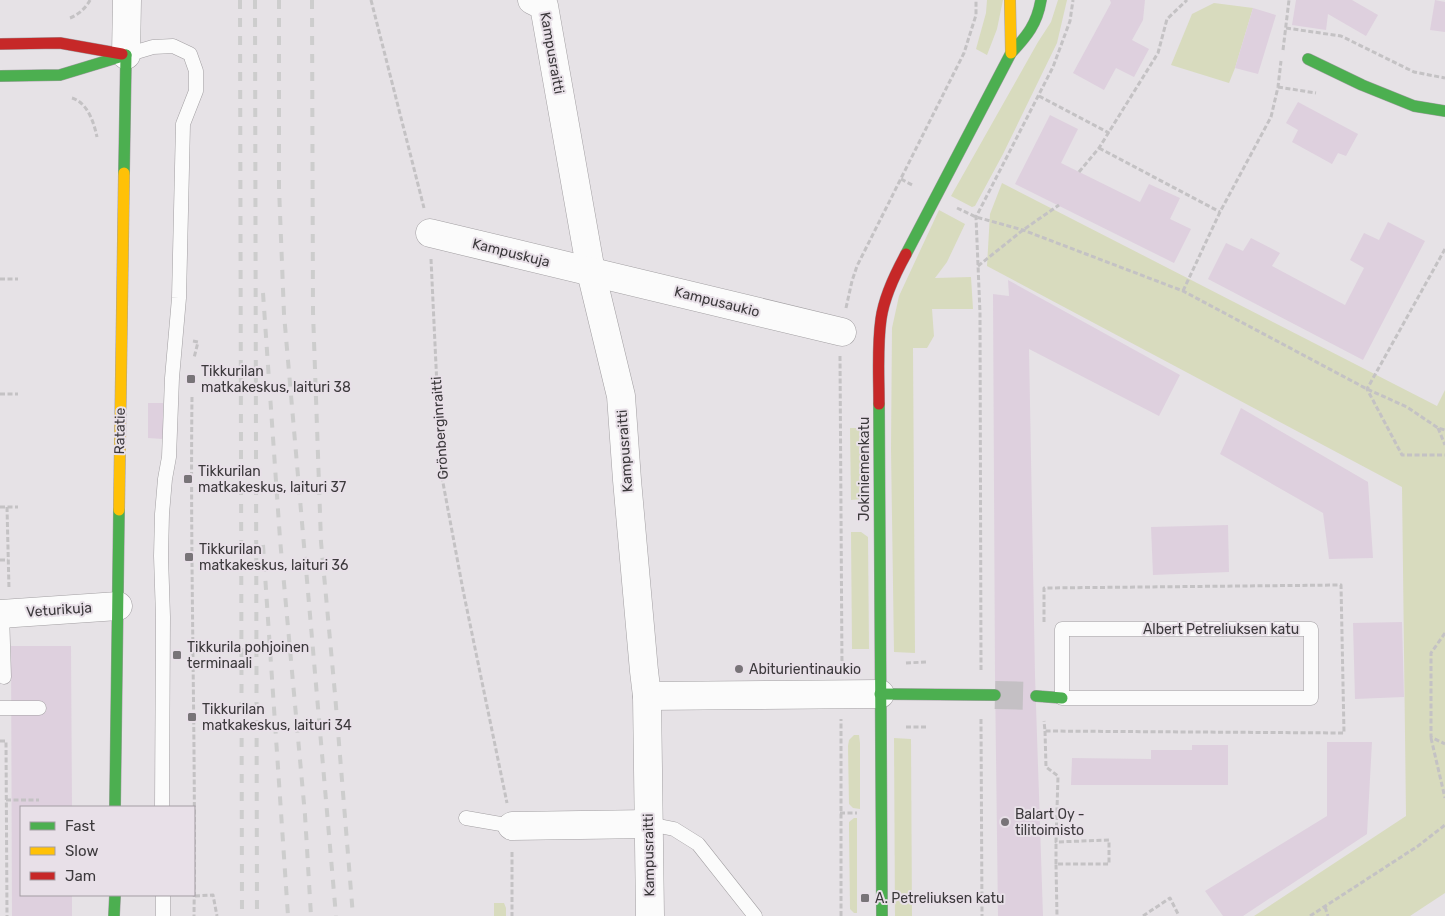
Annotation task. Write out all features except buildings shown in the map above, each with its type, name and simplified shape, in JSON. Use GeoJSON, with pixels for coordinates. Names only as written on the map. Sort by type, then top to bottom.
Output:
{"type":"FeatureCollection","features":[{"type":"Feature","properties":{"kind":"street","name":"Ratatie"},"geometry":{"type":"LineString","coordinates":[[116,806],[127,0]]}},
{"type":"Feature","properties":{"kind":"street","name":"Kampusraitti"},"geometry":{"type":"LineString","coordinates":[[532,0],[544,6],[591,272],[621,396],[628,499],[648,696],[650,916]]}},
{"type":"Feature","properties":{"kind":"street","name":"Jokiniemenkatu"},"geometry":{"type":"LineString","coordinates":[[1010,0],[1011,53]]}},
{"type":"Feature","properties":{"kind":"street","name":"Jokiniemenkatu"},"geometry":{"type":"LineString","coordinates":[[882,916],[879,343],[882,318],[888,294],[899,267],[1011,53],[1034,26],[1041,0]]}},
{"type":"Feature","properties":{"kind":"street"},"geometry":{"type":"LineString","coordinates":[[0,44],[60,43],[126,55]]}},
{"type":"Feature","properties":{"kind":"street"},"geometry":{"type":"LineString","coordinates":[[0,76],[60,75],[126,55]]}},
{"type":"Feature","properties":{"kind":"street"},"geometry":{"type":"LineString","coordinates":[[1308,58],[1362,85],[1414,106],[1445,111]]}},
{"type":"Feature","properties":{"kind":"street","name":"Kampuskuja"},"geometry":{"type":"LineString","coordinates":[[430,233],[591,272]]}},
{"type":"Feature","properties":{"kind":"street","name":"Kampusaukio"},"geometry":{"type":"LineString","coordinates":[[591,272],[842,332]]}},
{"type":"Feature","properties":{"kind":"street","name":"Veturikuja"},"geometry":{"type":"LineString","coordinates":[[4,608],[118,606]]}},
{"type":"Feature","properties":{"kind":"street"},"geometry":{"type":"LineString","coordinates":[[648,696],[995,695]]}},
{"type":"Feature","properties":{"kind":"street","name":"Albert Petreliuksen katu"},"geometry":{"type":"LineString","coordinates":[[1036,696],[1062,698]]}},
{"type":"Feature","properties":{"kind":"street"},"geometry":{"type":"LineString","coordinates":[[512,826],[649,824]]}},
{"type":"Feature","properties":{"kind":"street"},"geometry":{"type":"LineString","coordinates":[[114,896],[114,916]]}},
{"type":"Feature","properties":{"kind":"lane"},"geometry":{"type":"LineString","coordinates":[[126,55],[153,47],[173,46],[190,54],[196,70],[196,91],[183,124],[179,298],[172,378],[170,457],[165,479],[160,556],[163,617],[162,806]]}},
{"type":"Feature","properties":{"kind":"lane"},"geometry":{"type":"LineString","coordinates":[[4,608],[4,677]]}},
{"type":"Feature","properties":{"kind":"lane","name":"Albert Petreliuksen katu"},"geometry":{"type":"LineString","coordinates":[[1062,629],[1311,629],[1311,698],[1062,698],[1062,629]]}},
{"type":"Feature","properties":{"kind":"lane"},"geometry":{"type":"LineString","coordinates":[[0,708],[39,708]]}},
{"type":"Feature","properties":{"kind":"lane"},"geometry":{"type":"LineString","coordinates":[[466,818],[512,826]]}},
{"type":"Feature","properties":{"kind":"lane"},"geometry":{"type":"LineString","coordinates":[[649,824],[674,829],[698,844],[755,916]]}},
{"type":"Feature","properties":{"kind":"lane"},"geometry":{"type":"LineString","coordinates":[[163,896],[163,916]]}},
{"type":"Feature","properties":{"kind":"path"},"geometry":{"type":"LineString","coordinates":[[68,19],[75,16],[88,5],[90,0]]}},
{"type":"Feature","properties":{"kind":"path","name":"Grönberginraitti"},"geometry":{"type":"LineString","coordinates":[[371,0],[430,233],[441,472],[463,590],[512,826],[512,916]]}},
{"type":"Feature","properties":{"kind":"path"},"geometry":{"type":"LineString","coordinates":[[982,916],[980,313],[976,217],[1039,96],[1062,45],[1070,21],[1073,0]]}},
{"type":"Feature","properties":{"kind":"path"},"geometry":{"type":"LineString","coordinates":[[1079,172],[1109,133],[1158,53],[1167,19],[1187,0]]}},
{"type":"Feature","properties":{"kind":"path"},"geometry":{"type":"LineString","coordinates":[[1289,0],[1286,28],[1341,36],[1414,72],[1445,78]]}},
{"type":"Feature","properties":{"kind":"path"},"geometry":{"type":"LineString","coordinates":[[1183,291],[1220,212],[1270,117],[1278,87]]}},
{"type":"Feature","properties":{"kind":"path"},"geometry":{"type":"LineString","coordinates":[[1039,96],[1109,133]]}},
{"type":"Feature","properties":{"kind":"path"},"geometry":{"type":"LineString","coordinates":[[69,98],[78,100],[90,114],[97,136],[97,146]]}},
{"type":"Feature","properties":{"kind":"path"},"geometry":{"type":"LineString","coordinates":[[1099,148],[1220,212]]}},
{"type":"Feature","properties":{"kind":"path"},"geometry":{"type":"LineString","coordinates":[[978,267],[1023,230],[1058,205]]}},
{"type":"Feature","properties":{"kind":"path"},"geometry":{"type":"LineString","coordinates":[[976,217],[1023,230],[1183,291],[1367,389],[1408,407],[1438,428],[1445,430]]}},
{"type":"Feature","properties":{"kind":"path"},"geometry":{"type":"LineString","coordinates":[[1367,389],[1445,249]]}},
{"type":"Feature","properties":{"kind":"path"},"geometry":{"type":"LineString","coordinates":[[0,278],[18,279]]}},
{"type":"Feature","properties":{"kind":"path"},"geometry":{"type":"LineString","coordinates":[[193,340],[198,342],[193,366]]}},
{"type":"Feature","properties":{"kind":"path"},"geometry":{"type":"LineString","coordinates":[[1367,389],[1402,455],[1445,455]]}},
{"type":"Feature","properties":{"kind":"path"},"geometry":{"type":"LineString","coordinates":[[192,392],[194,806]]}},
{"type":"Feature","properties":{"kind":"path"},"geometry":{"type":"LineString","coordinates":[[0,394],[18,394]]}},
{"type":"Feature","properties":{"kind":"path"},"geometry":{"type":"LineString","coordinates":[[1438,428],[1445,446]]}},
{"type":"Feature","properties":{"kind":"path"},"geometry":{"type":"LineString","coordinates":[[0,507],[18,507]]}},
{"type":"Feature","properties":{"kind":"path"},"geometry":{"type":"LineString","coordinates":[[4,608],[8,560],[7,507]]}},
{"type":"Feature","properties":{"kind":"path"},"geometry":{"type":"LineString","coordinates":[[0,560],[8,560]]}},
{"type":"Feature","properties":{"kind":"path"},"geometry":{"type":"LineString","coordinates":[[1044,626],[1044,588],[1341,585],[1344,733],[1045,731]]}},
{"type":"Feature","properties":{"kind":"path"},"geometry":{"type":"LineString","coordinates":[[1445,634],[1431,653],[1431,737],[1445,798]]}},
{"type":"Feature","properties":{"kind":"path"},"geometry":{"type":"LineString","coordinates":[[898,663],[926,662]]}},
{"type":"Feature","properties":{"kind":"path"},"geometry":{"type":"LineString","coordinates":[[840,916],[842,694]]}},
{"type":"Feature","properties":{"kind":"path"},"geometry":{"type":"LineString","coordinates":[[1043,716],[1046,767],[1058,776],[1056,842],[1057,916]]}},
{"type":"Feature","properties":{"kind":"path"},"geometry":{"type":"LineString","coordinates":[[900,727],[926,727]]}},
{"type":"Feature","properties":{"kind":"path"},"geometry":{"type":"LineString","coordinates":[[1431,737],[1445,744]]}},
{"type":"Feature","properties":{"kind":"path"},"geometry":{"type":"LineString","coordinates":[[0,741],[6,741],[7,916]]}},
{"type":"Feature","properties":{"kind":"path"},"geometry":{"type":"LineString","coordinates":[[6,800],[39,800]]}},
{"type":"Feature","properties":{"kind":"path"},"geometry":{"type":"LineString","coordinates":[[840,813],[865,813]]}},
{"type":"Feature","properties":{"kind":"path"},"geometry":{"type":"LineString","coordinates":[[1310,916],[1418,846],[1445,825]]}},
{"type":"Feature","properties":{"kind":"path"},"geometry":{"type":"LineString","coordinates":[[1056,842],[1109,840],[1109,864],[1056,864]]}},
{"type":"Feature","properties":{"kind":"path"},"geometry":{"type":"LineString","coordinates":[[194,916],[195,896],[213,895],[216,916]]}},
{"type":"Feature","properties":{"kind":"path"},"geometry":{"type":"LineString","coordinates":[[1143,916],[1170,898],[1179,916]]}},
{"type":"Feature","properties":{"kind":"path"},"geometry":{"type":"LineString","coordinates":[[1325,907],[1328,916]]}},
{"type":"Feature","properties":{"kind":"green space"},"geometry":{"type":"Polygon","coordinates":[[[987,0],[1003,0],[997,29],[987,55],[976,49],[986,13],[987,0]]]}},
{"type":"Feature","properties":{"kind":"green space"},"geometry":{"type":"Polygon","coordinates":[[[1058,0],[1067,0],[1057,43],[1003,154],[975,206],[972,207],[951,196],[1051,22],[1058,0]]]}},
{"type":"Feature","properties":{"kind":"green space"},"geometry":{"type":"Polygon","coordinates":[[[1214,3],[1253,8],[1229,83],[1171,65],[1192,14],[1214,3]]]}},
{"type":"Feature","properties":{"kind":"green space"},"geometry":{"type":"Polygon","coordinates":[[[1002,183],[1437,406],[1445,390],[1445,893],[1410,916],[1254,916],[1406,816],[1402,487],[987,266],[990,214],[1002,183]]]}},
{"type":"Feature","properties":{"kind":"green space"},"geometry":{"type":"Polygon","coordinates":[[[939,210],[965,224],[947,262],[935,278],[971,277],[973,309],[932,309],[934,336],[927,348],[913,348],[915,653],[894,652],[891,449],[892,328],[899,296],[939,210]]]}},
{"type":"Feature","properties":{"kind":"green space"},"geometry":{"type":"Polygon","coordinates":[[[850,428],[861,428],[868,435],[868,497],[851,500],[850,428]]]}},
{"type":"Feature","properties":{"kind":"green space"},"geometry":{"type":"Polygon","coordinates":[[[851,532],[861,532],[868,537],[869,649],[852,649],[851,532]]]}},
{"type":"Feature","properties":{"kind":"green space"},"geometry":{"type":"Polygon","coordinates":[[[854,735],[859,735],[860,743],[860,809],[853,808],[849,804],[848,746],[849,740],[854,735]]]}},
{"type":"Feature","properties":{"kind":"green space"},"geometry":{"type":"Polygon","coordinates":[[[894,738],[911,739],[912,916],[895,916],[894,738]]]}},
{"type":"Feature","properties":{"kind":"green space"},"geometry":{"type":"Polygon","coordinates":[[[857,818],[857,913],[850,909],[849,822],[857,818]]]}},
{"type":"Feature","properties":{"kind":"green space"},"geometry":{"type":"Polygon","coordinates":[[[494,903],[504,903],[506,916],[494,916],[494,903]]]}},
{"type":"Feature","properties":{"kind":"tunnel"},"geometry":{"type":"LineString","coordinates":[[995,695],[1036,696]]}},
{"type":"Feature","properties":{"kind":"railway"},"geometry":{"type":"LineString","coordinates":[[240,0],[242,916]]}},
{"type":"Feature","properties":{"kind":"railway"},"geometry":{"type":"LineString","coordinates":[[255,0],[257,916]]}},
{"type":"Feature","properties":{"kind":"railway"},"geometry":{"type":"LineString","coordinates":[[279,0],[279,188],[284,314],[336,916]]}},
{"type":"Feature","properties":{"kind":"railway"},"geometry":{"type":"LineString","coordinates":[[312,0],[313,312],[321,542],[353,916]]}},
{"type":"Feature","properties":{"kind":"railway"},"geometry":{"type":"LineString","coordinates":[[263,293],[280,539],[305,815],[311,916]]}},
{"type":"Feature","properties":{"kind":"railway"},"geometry":{"type":"LineString","coordinates":[[263,545],[288,916]]}},
{"type":"Feature","properties":{"kind":"traffic: fast"},"geometry":{"type":"LineString","coordinates":[[906,254],[1011,53],[1034,23],[1041,0]]}},
{"type":"Feature","properties":{"kind":"traffic: fast"},"geometry":{"type":"LineString","coordinates":[[0,76],[60,75],[126,55]]}},
{"type":"Feature","properties":{"kind":"traffic: fast"},"geometry":{"type":"LineString","coordinates":[[124,173],[126,55]]}},
{"type":"Feature","properties":{"kind":"traffic: fast"},"geometry":{"type":"LineString","coordinates":[[1308,59],[1362,85],[1414,106],[1445,111]]}},
{"type":"Feature","properties":{"kind":"traffic: fast"},"geometry":{"type":"LineString","coordinates":[[879,404],[882,916]]}},
{"type":"Feature","properties":{"kind":"traffic: fast"},"geometry":{"type":"LineString","coordinates":[[115,806],[119,510]]}},
{"type":"Feature","properties":{"kind":"traffic: fast"},"geometry":{"type":"LineString","coordinates":[[880,694],[995,695]]}},
{"type":"Feature","properties":{"kind":"traffic: fast"},"geometry":{"type":"LineString","coordinates":[[1036,696],[1062,698]]}},
{"type":"Feature","properties":{"kind":"traffic: fast"},"geometry":{"type":"LineString","coordinates":[[114,916],[115,896]]}},
{"type":"Feature","properties":{"kind":"traffic: slow"},"geometry":{"type":"LineString","coordinates":[[1010,0],[1011,53]]}},
{"type":"Feature","properties":{"kind":"traffic: slow"},"geometry":{"type":"LineString","coordinates":[[119,510],[124,173]]}},
{"type":"Feature","properties":{"kind":"traffic: jam"},"geometry":{"type":"LineString","coordinates":[[0,44],[60,43],[122,54]]}},
{"type":"Feature","properties":{"kind":"traffic: jam"},"geometry":{"type":"LineString","coordinates":[[879,404],[879,340],[882,311],[906,254]]}},
{"type":"Feature","properties":{"kind":"place","name":"Tikkurilan matkakeskus, laituri 38"},"geometry":{"type":"Point","coordinates":[191,379]}},
{"type":"Feature","properties":{"kind":"place","name":"Tikkurilan matkakeskus, laituri 37"},"geometry":{"type":"Point","coordinates":[188,479]}},
{"type":"Feature","properties":{"kind":"place","name":"Tikkurilan matkakeskus, laituri 36"},"geometry":{"type":"Point","coordinates":[189,557]}},
{"type":"Feature","properties":{"kind":"place","name":"Tikkurila pohjoinen terminaali"},"geometry":{"type":"Point","coordinates":[177,655]}},
{"type":"Feature","properties":{"kind":"place","name":"Abiturientinaukio"},"geometry":{"type":"Point","coordinates":[739,669]}},
{"type":"Feature","properties":{"kind":"place","name":"Tikkurilan matkakeskus, laituri 34"},"geometry":{"type":"Point","coordinates":[192,717]}},
{"type":"Feature","properties":{"kind":"place","name":"Balart Oy - tilitoimisto"},"geometry":{"type":"Point","coordinates":[1005,822]}},
{"type":"Feature","properties":{"kind":"place","name":"A. Petreliuksen katu"},"geometry":{"type":"Point","coordinates":[865,898]}}]}
